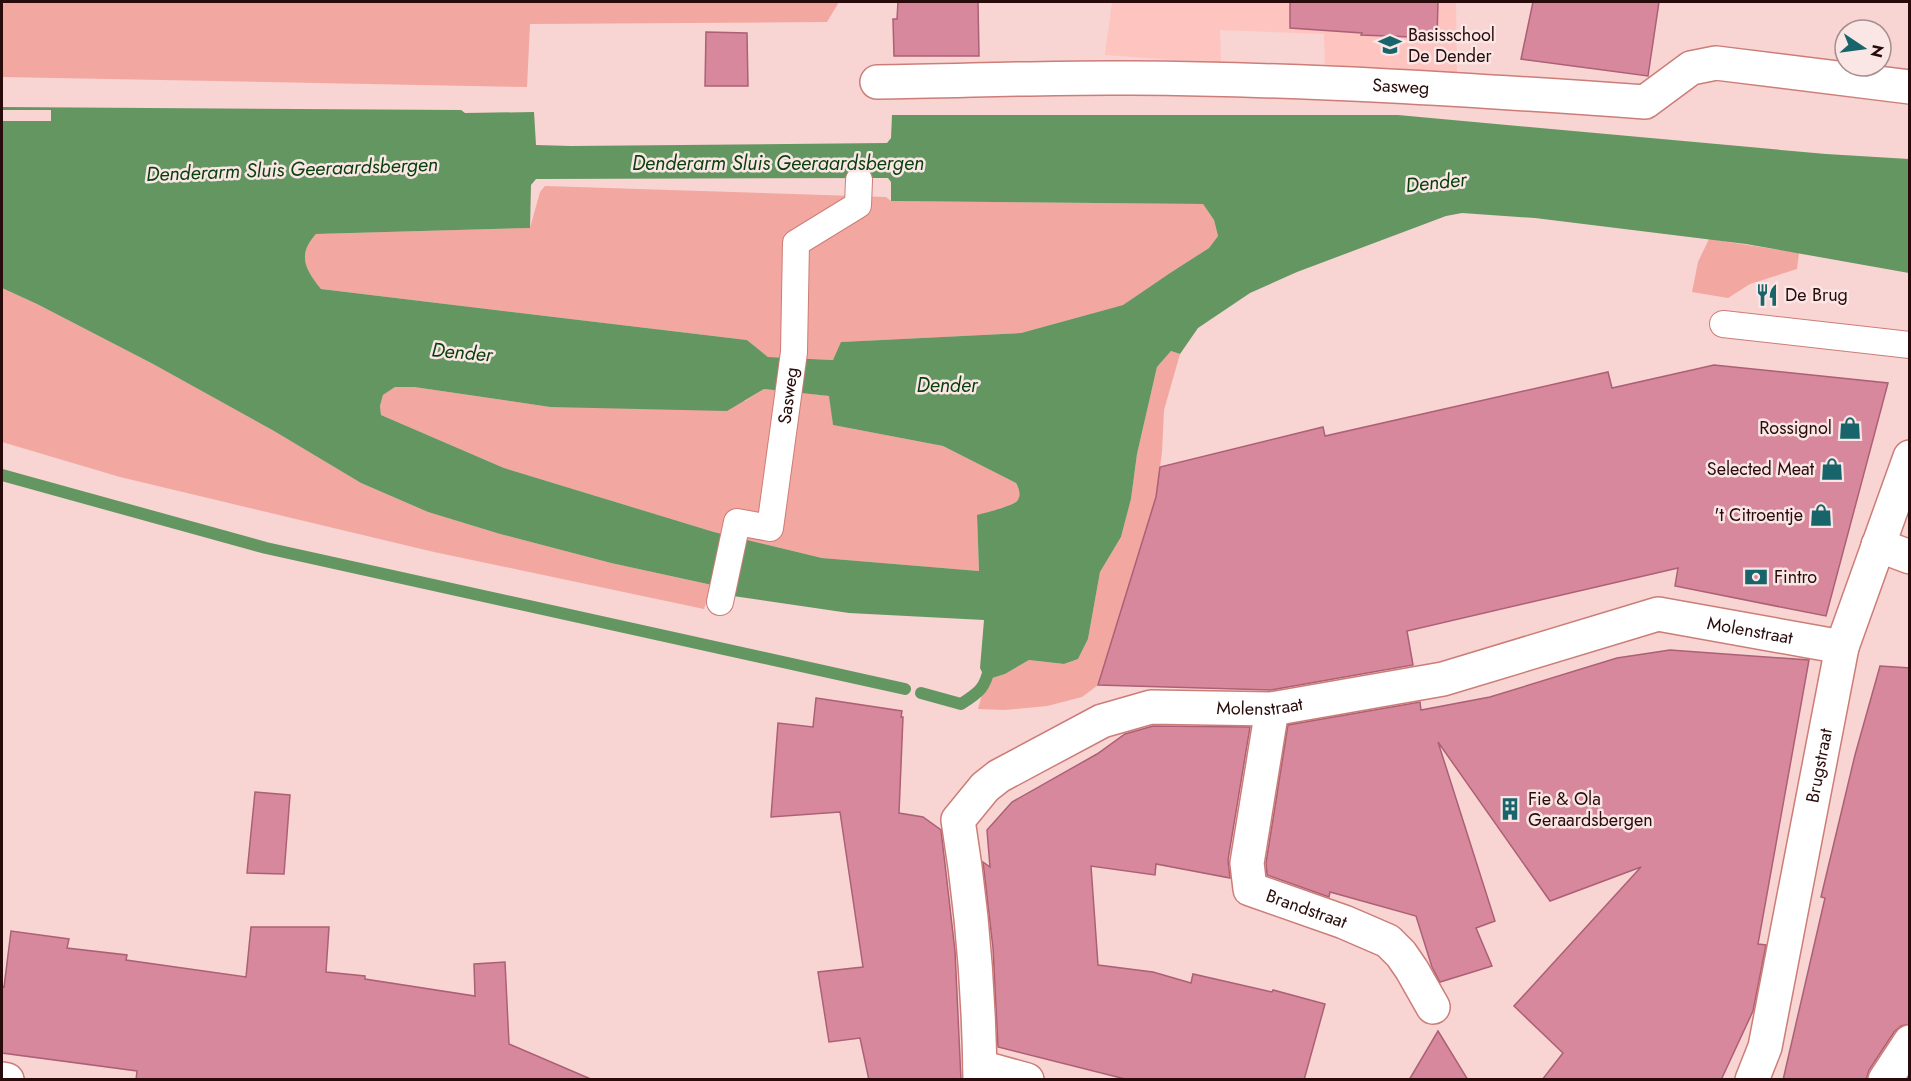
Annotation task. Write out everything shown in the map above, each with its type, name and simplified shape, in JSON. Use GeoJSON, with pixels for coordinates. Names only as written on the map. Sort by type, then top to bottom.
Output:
{"type":"FeatureCollection","features":[{"type":"Feature","properties":{"kind":"street","name":"Sasweg"},"geometry":{"type":"LineString","coordinates":[[877,82],[1130,78],[1253,81],[1461,89],[1645,102],[1691,68],[1716,63],[1910,87]]}},
{"type":"Feature","properties":{"kind":"street","name":"Brugstraat"},"geometry":{"type":"LineString","coordinates":[[1752,1080],[1764,1047],[1842,647],[1910,457]]}},
{"type":"Feature","properties":{"kind":"street"},"geometry":{"type":"LineString","coordinates":[[1878,545],[1910,557]]}},
{"type":"Feature","properties":{"kind":"street","name":"Molenstraat"},"geometry":{"type":"LineString","coordinates":[[980,1073],[970,918],[958,820],[985,788],[999,776],[1102,721],[1151,707],[1272,709],[1443,679],[1658,614],[1842,647]]}},
{"type":"Feature","properties":{"kind":"street","name":"Brandstraat"},"geometry":{"type":"LineString","coordinates":[[1272,709],[1247,863],[1250,889],[1344,922],[1388,941],[1412,970],[1433,1007]]}},
{"type":"Feature","properties":{"kind":"street"},"geometry":{"type":"LineString","coordinates":[[1885,1080],[1910,1042]]}},
{"type":"Feature","properties":{"kind":"street"},"geometry":{"type":"LineString","coordinates":[[980,1073],[1027,1080]]}},
{"type":"Feature","properties":{"kind":"street"},"geometry":{"type":"LineString","coordinates":[[2,1079],[7,1080]]}},
{"type":"Feature","properties":{"kind":"lane","name":"Sasweg"},"geometry":{"type":"LineString","coordinates":[[720,602],[737,522],[770,528],[794,352],[796,243],[858,205],[859,180]]}},
{"type":"Feature","properties":{"kind":"lane"},"geometry":{"type":"LineString","coordinates":[[1723,324],[1910,345]]}},
{"type":"Feature","properties":{"kind":"shaded area"},"geometry":{"type":"Polygon","coordinates":[[[2,2],[839,2],[827,22],[530,24],[527,87],[2,77],[2,2]]]}},
{"type":"Feature","properties":{"kind":"shaded area","name":"Basisschool De Dender"},"geometry":{"type":"Polygon","coordinates":[[[1112,2],[1456,2],[1457,75],[1325,67],[1324,34],[1220,30],[1221,63],[1105,55],[1112,2]]]}},
{"type":"Feature","properties":{"kind":"shaded area"},"geometry":{"type":"Polygon","coordinates":[[[545,186],[886,197],[891,201],[1203,204],[1214,220],[1218,236],[1209,248],[1123,305],[1021,333],[842,342],[834,360],[768,357],[747,340],[321,289],[305,262],[307,249],[316,234],[530,228],[540,192],[545,186]]]}},
{"type":"Feature","properties":{"kind":"shaded area"},"geometry":{"type":"Polygon","coordinates":[[[1709,239],[1799,253],[1797,269],[1750,284],[1728,298],[1692,292],[1698,262],[1709,239]]]}},
{"type":"Feature","properties":{"kind":"shaded area"},"geometry":{"type":"Polygon","coordinates":[[[2,288],[153,364],[274,431],[361,483],[428,512],[500,534],[611,563],[712,585],[704,609],[434,552],[120,477],[2,442],[2,288]]]}},
{"type":"Feature","properties":{"kind":"shaded area"},"geometry":{"type":"Polygon","coordinates":[[[1171,351],[1180,354],[1164,410],[1162,452],[1156,497],[1098,685],[1082,697],[1047,706],[1004,710],[978,709],[986,680],[1005,674],[1029,660],[1064,664],[1078,659],[1088,639],[1100,572],[1121,537],[1131,499],[1137,454],[1157,367],[1171,351]]]}},
{"type":"Feature","properties":{"kind":"shaded area"},"geometry":{"type":"Polygon","coordinates":[[[395,387],[414,387],[550,407],[745,401],[764,389],[830,396],[833,425],[943,446],[1016,483],[1019,495],[1018,500],[1013,504],[977,516],[979,571],[822,558],[714,532],[504,468],[381,415],[380,406],[383,395],[395,387]]]}},
{"type":"Feature","properties":{"kind":"water"},"geometry":{"type":"Polygon","coordinates":[[[2,107],[534,112],[536,145],[571,146],[887,143],[891,138],[892,115],[1398,115],[1826,154],[1909,159],[1909,273],[1746,244],[1535,218],[1462,213],[1446,216],[1297,272],[1250,293],[1198,328],[1180,354],[1171,351],[1157,367],[1137,454],[1131,499],[1121,537],[1100,572],[1088,639],[1078,659],[1064,664],[1029,660],[1005,674],[986,680],[980,668],[984,620],[849,613],[733,596],[712,585],[611,563],[500,534],[428,512],[361,483],[274,431],[153,364],[2,288],[2,107]],[[888,178],[536,179],[531,185],[530,228],[316,234],[307,249],[305,262],[321,289],[747,340],[768,357],[833,360],[841,342],[1021,333],[1123,305],[1209,248],[1218,236],[1214,220],[1203,204],[891,201],[891,182],[888,178]],[[395,387],[383,395],[380,406],[381,415],[504,468],[714,532],[822,558],[979,571],[977,515],[1013,504],[1018,500],[1019,495],[1016,483],[943,446],[833,425],[829,396],[764,389],[727,411],[550,407],[414,387],[395,387]]]}},
{"type":"Feature","properties":{"kind":"pier"},"geometry":{"type":"Polygon","coordinates":[[[2,110],[51,110],[51,121],[2,121],[2,110]]]}},
{"type":"Feature","properties":{"kind":"building"},"geometry":{"type":"Polygon","coordinates":[[[898,2],[978,2],[979,56],[894,56],[893,19],[897,19],[898,2]]]}},
{"type":"Feature","properties":{"kind":"building"},"geometry":{"type":"Polygon","coordinates":[[[1290,2],[1438,2],[1437,38],[1361,35],[1362,33],[1290,28],[1290,2]]]}},
{"type":"Feature","properties":{"kind":"building"},"geometry":{"type":"Polygon","coordinates":[[[1533,2],[1659,2],[1648,76],[1521,59],[1533,2]]]}},
{"type":"Feature","properties":{"kind":"building"},"geometry":{"type":"Polygon","coordinates":[[[706,32],[747,33],[748,86],[705,86],[706,32]]]}},
{"type":"Feature","properties":{"kind":"building"},"geometry":{"type":"Polygon","coordinates":[[[1714,365],[1888,383],[1826,616],[1675,586],[1678,568],[1407,631],[1413,665],[1271,690],[1098,685],[1156,497],[1160,467],[1323,427],[1325,436],[1608,372],[1612,388],[1714,365]]]}},
{"type":"Feature","properties":{"kind":"building"},"geometry":{"type":"Polygon","coordinates":[[[1670,650],[1809,660],[1758,944],[1766,945],[1753,1011],[1721,1080],[1542,1080],[1563,1053],[1514,1006],[1641,867],[1550,901],[1438,742],[1495,921],[1476,928],[1492,966],[1440,982],[1432,967],[1416,916],[1330,892],[1329,897],[1267,875],[1266,863],[1288,725],[1420,702],[1421,710],[1490,697],[1617,658],[1670,650]]]}},
{"type":"Feature","properties":{"kind":"building"},"geometry":{"type":"Polygon","coordinates":[[[1880,666],[1910,668],[1910,1024],[1901,1026],[1894,1032],[1869,1070],[1866,1080],[1783,1080],[1825,898],[1821,897],[1855,755],[1880,666]]]}},
{"type":"Feature","properties":{"kind":"building"},"geometry":{"type":"Polygon","coordinates":[[[816,698],[902,711],[899,813],[923,817],[941,830],[955,951],[961,1080],[869,1080],[860,1038],[829,1042],[818,972],[863,967],[840,812],[771,817],[778,723],[813,727],[816,698]]]}},
{"type":"Feature","properties":{"kind":"building"},"geometry":{"type":"Polygon","coordinates":[[[1153,726],[1250,727],[1228,860],[1230,878],[1156,864],[1155,875],[1091,866],[1098,965],[1153,972],[1191,983],[1193,974],[1272,992],[1273,990],[1325,1004],[1304,1080],[1129,1080],[998,1047],[993,948],[983,862],[990,867],[987,830],[1012,802],[1097,754],[1125,734],[1153,726]]]}},
{"type":"Feature","properties":{"kind":"building"},"geometry":{"type":"Polygon","coordinates":[[[255,792],[290,795],[284,874],[247,873],[255,792]]]}},
{"type":"Feature","properties":{"kind":"building"},"geometry":{"type":"Polygon","coordinates":[[[251,927],[329,927],[326,972],[365,976],[365,979],[475,996],[474,964],[505,962],[509,1044],[593,1080],[136,1080],[137,1071],[2,1053],[2,986],[4,987],[11,931],[69,939],[67,948],[127,955],[126,960],[246,977],[251,927]]]}},
{"type":"Feature","properties":{"kind":"building"},"geometry":{"type":"Polygon","coordinates":[[[1438,1031],[1468,1080],[1409,1080],[1438,1031]]]}},
{"type":"Feature","properties":{"kind":"waterway"},"geometry":{"type":"LineString","coordinates":[[2,475],[266,548],[905,689]]}},
{"type":"Feature","properties":{"kind":"waterway"},"geometry":{"type":"LineString","coordinates":[[921,693],[961,704],[981,689],[990,666]]}},
{"type":"Feature","properties":{"kind":"place","name":"Basisschool De Dender"},"geometry":{"type":"Point","coordinates":[1390,45]}},
{"type":"Feature","properties":{"kind":"place","name":"De Brug"},"geometry":{"type":"Point","coordinates":[1767,295]}},
{"type":"Feature","properties":{"kind":"place","name":"Rossignol"},"geometry":{"type":"Point","coordinates":[1850,428]}},
{"type":"Feature","properties":{"kind":"place","name":"Selected Meat"},"geometry":{"type":"Point","coordinates":[1832,469]}},
{"type":"Feature","properties":{"kind":"place","name":"'t Citroentje"},"geometry":{"type":"Point","coordinates":[1821,515]}},
{"type":"Feature","properties":{"kind":"place","name":"Fintro"},"geometry":{"type":"Point","coordinates":[1756,577]}},
{"type":"Feature","properties":{"kind":"place","name":"Fie & Ola Geraardsbergen"},"geometry":{"type":"Point","coordinates":[1510,809]}},
{"type":"Feature","properties":{"kind":"water label","name":"Denderarm Sluis Geeraardsbergen"},"geometry":{"type":"Point","coordinates":[778,163]}},
{"type":"Feature","properties":{"kind":"water label","name":"Denderarm Sluis Geeraardsbergen"},"geometry":{"type":"Point","coordinates":[292,169]}},
{"type":"Feature","properties":{"kind":"water label","name":"Dender"},"geometry":{"type":"Point","coordinates":[1436,182]}},
{"type":"Feature","properties":{"kind":"water label","name":"Dender"},"geometry":{"type":"Point","coordinates":[462,352]}},
{"type":"Feature","properties":{"kind":"water label","name":"Dender"},"geometry":{"type":"Point","coordinates":[947,385]}}]}
